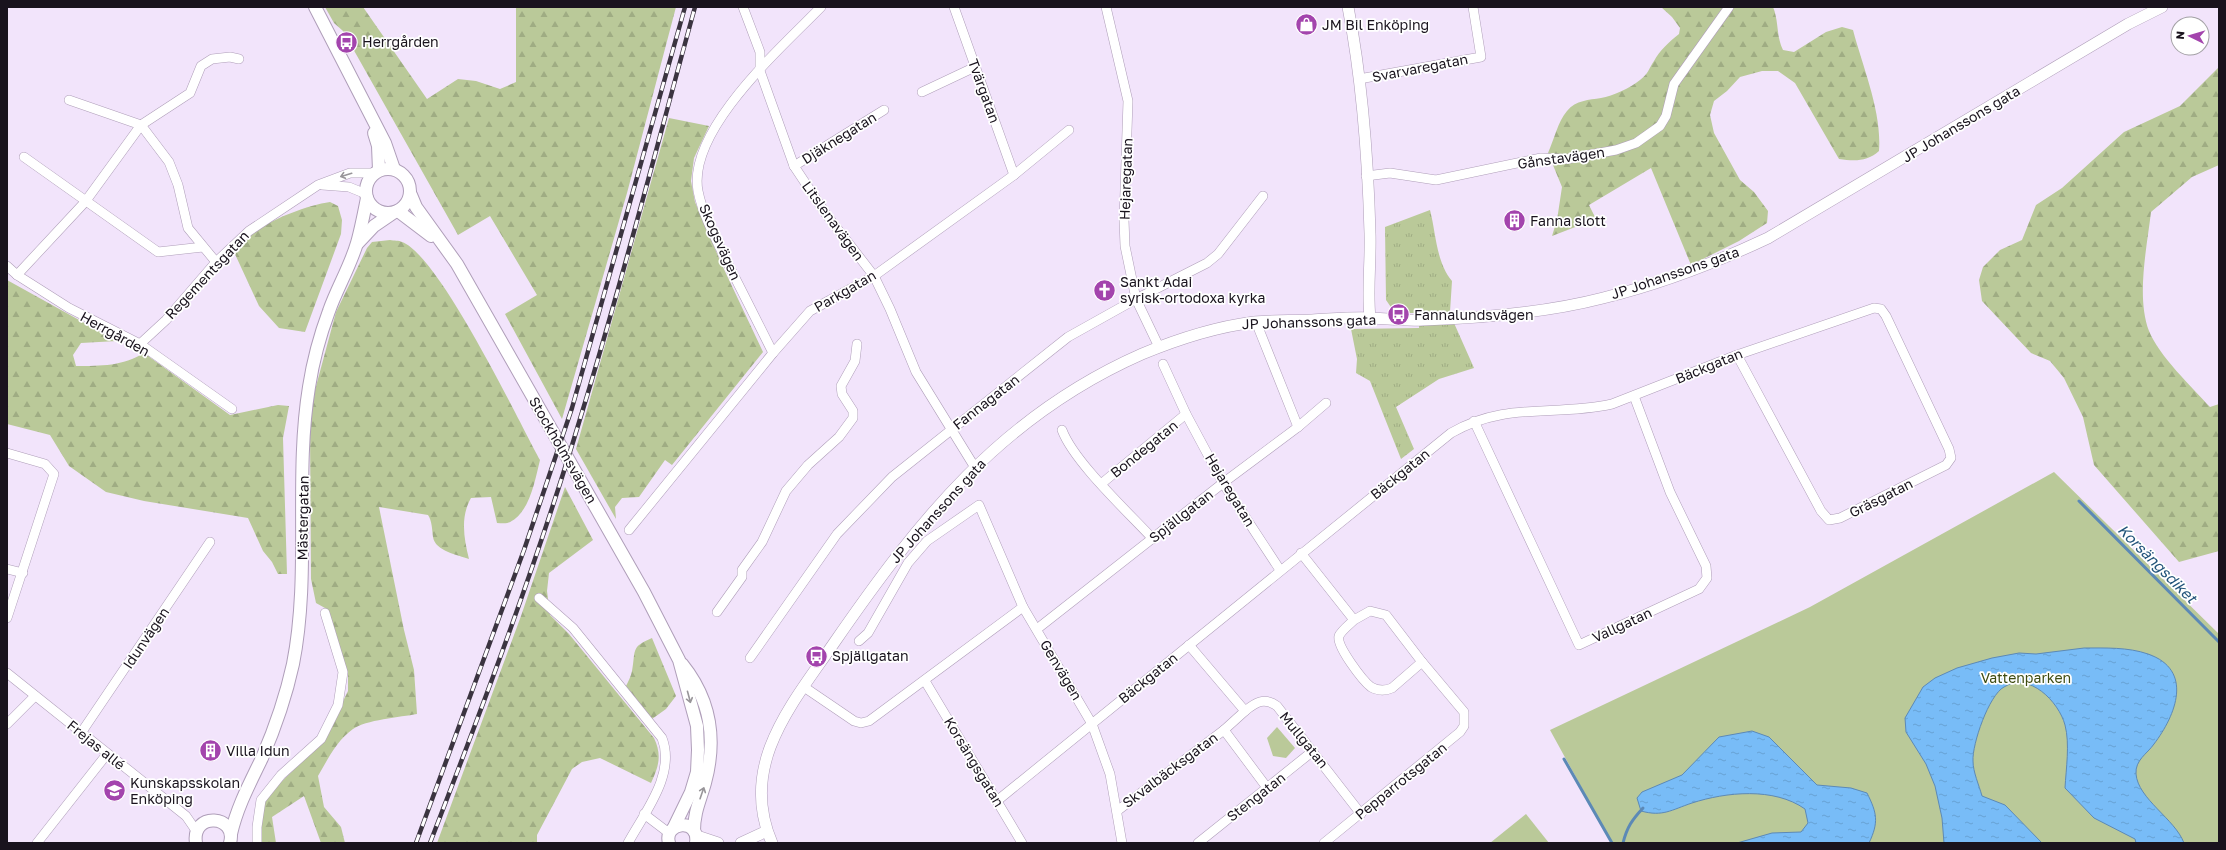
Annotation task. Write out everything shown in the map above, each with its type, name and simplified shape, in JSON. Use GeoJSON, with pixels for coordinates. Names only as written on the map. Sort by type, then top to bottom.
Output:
{"type":"FeatureCollection","features":[{"type":"Feature","properties":{"kind":"main road"},"geometry":{"type":"LineString","coordinates":[[315,7],[385,143],[394,169]]}},
{"type":"Feature","properties":{"kind":"main road"},"geometry":{"type":"LineString","coordinates":[[368,111],[378,146],[377,172]]}},
{"type":"Feature","properties":{"kind":"main road"},"geometry":{"type":"LineString","coordinates":[[394,169],[402,173],[408,181],[411,194],[408,203],[396,212],[380,212],[370,204],[366,196],[368,180],[377,172],[394,169]]}},
{"type":"Feature","properties":{"kind":"main road","name":"Stockholmsvägen"},"geometry":{"type":"LineString","coordinates":[[411,194],[416,207],[465,278],[644,592],[679,660],[695,680],[704,702],[711,729],[712,746],[709,767],[694,816],[696,837]]}},
{"type":"Feature","properties":{"kind":"main road","name":"Mästergatan"},"geometry":{"type":"LineString","coordinates":[[231,839],[235,817],[272,733],[282,705],[293,664],[300,622],[302,594],[305,431],[308,388],[315,355],[329,310],[357,244],[366,196]]}},
{"type":"Feature","properties":{"kind":"main road","name":"Stockholmsvägen"},"geometry":{"type":"LineString","coordinates":[[396,212],[441,244]]}},
{"type":"Feature","properties":{"kind":"main road","name":"Mästergatan"},"geometry":{"type":"LineString","coordinates":[[357,244],[374,226],[396,212]]}},
{"type":"Feature","properties":{"kind":"main road","name":"Stockholmsvägen"},"geometry":{"type":"LineString","coordinates":[[669,837],[691,792],[697,772],[697,726],[679,660]]}},
{"type":"Feature","properties":{"kind":"main road","name":"Mästergatan"},"geometry":{"type":"LineString","coordinates":[[196,837],[203,823],[213,820],[227,812],[246,791]]}},
{"type":"Feature","properties":{"kind":"main road","name":"Mästergatan"},"geometry":{"type":"LineString","coordinates":[[213,820],[225,824],[231,839]]}},
{"type":"Feature","properties":{"kind":"main road"},"geometry":{"type":"LineString","coordinates":[[669,837],[681,825],[688,826],[696,837]]}},
{"type":"Feature","properties":{"kind":"street","name":"Litslenavägen"},"geometry":{"type":"LineString","coordinates":[[743,7],[760,52],[760,71],[794,166],[826,214],[874,276],[890,309],[916,372],[974,466]]}},
{"type":"Feature","properties":{"kind":"street","name":"Skogsvägen"},"geometry":{"type":"LineString","coordinates":[[773,353],[706,218],[698,190],[698,167],[712,132],[724,112],[760,71],[821,7]]}},
{"type":"Feature","properties":{"kind":"street","name":"Tvärgatan"},"geometry":{"type":"LineString","coordinates":[[954,7],[1014,175]]}},
{"type":"Feature","properties":{"kind":"street","name":"Hejaregatan"},"geometry":{"type":"LineString","coordinates":[[1106,7],[1128,101],[1124,220],[1125,246],[1136,299],[1159,347]]}},
{"type":"Feature","properties":{"kind":"street"},"geometry":{"type":"LineString","coordinates":[[1348,7],[1359,79],[1366,176],[1370,234],[1370,318]]}},
{"type":"Feature","properties":{"kind":"street","name":"Svarvaregatan"},"geometry":{"type":"LineString","coordinates":[[1359,79],[1481,57],[1473,7]]}},
{"type":"Feature","properties":{"kind":"street","name":"Gånstavägen"},"geometry":{"type":"LineString","coordinates":[[1366,176],[1390,174],[1436,180],[1541,158],[1567,159],[1616,150],[1636,143],[1660,126],[1666,116],[1674,84],[1729,7]]}},
{"type":"Feature","properties":{"kind":"street","name":"JP Johanssons gata"},"geometry":{"type":"LineString","coordinates":[[767,831],[762,803],[763,768],[781,720],[896,556],[974,466],[1056,400],[1117,366],[1159,347],[1190,336],[1256,322],[1370,318],[1423,320],[1524,312],[1602,298],[1655,283],[1718,261],[1768,238],[2128,24],[2162,7]]}},
{"type":"Feature","properties":{"kind":"street"},"geometry":{"type":"LineString","coordinates":[[17,275],[85,202],[141,125],[190,93],[201,66],[212,59],[230,57],[239,59]]}},
{"type":"Feature","properties":{"kind":"street"},"geometry":{"type":"LineString","coordinates":[[922,92],[975,67]]}},
{"type":"Feature","properties":{"kind":"street"},"geometry":{"type":"LineString","coordinates":[[69,100],[141,125],[169,162],[178,185],[188,228],[216,262]]}},
{"type":"Feature","properties":{"kind":"street","name":"Djäknegatan"},"geometry":{"type":"LineString","coordinates":[[794,166],[884,110]]}},
{"type":"Feature","properties":{"kind":"street","name":"Parkgatan"},"geometry":{"type":"LineString","coordinates":[[629,530],[773,353],[814,309],[874,276],[1014,175],[1069,130]]}},
{"type":"Feature","properties":{"kind":"street"},"geometry":{"type":"LineString","coordinates":[[24,157],[85,202],[158,252],[203,247]]}},
{"type":"Feature","properties":{"kind":"street","name":"Regementsgatan"},"geometry":{"type":"LineString","coordinates":[[140,344],[166,320],[216,262],[248,231],[318,185],[350,173],[377,172]]}},
{"type":"Feature","properties":{"kind":"street"},"geometry":{"type":"LineString","coordinates":[[318,185],[349,187],[366,196]]}},
{"type":"Feature","properties":{"kind":"street","name":"Fannagatan"},"geometry":{"type":"LineString","coordinates":[[750,658],[837,534],[892,477],[1068,337],[1136,299],[1207,263],[1218,254],[1263,196]]}},
{"type":"Feature","properties":{"kind":"street","name":"Herrgården"},"geometry":{"type":"LineString","coordinates":[[7,266],[17,275],[69,308],[140,344],[232,409]]}},
{"type":"Feature","properties":{"kind":"street","name":"Bäckgatan"},"geometry":{"type":"LineString","coordinates":[[998,800],[1451,433],[1474,421],[1502,413],[1591,409],[1634,396],[1737,355],[1866,310],[1874,308],[1881,309]]}},
{"type":"Feature","properties":{"kind":"street","name":"Gräsgatan"},"geometry":{"type":"LineString","coordinates":[[1737,355],[1824,516],[1829,520],[1840,518],[1946,465],[1951,458],[1949,449],[1886,316],[1881,309]]}},
{"type":"Feature","properties":{"kind":"street"},"geometry":{"type":"LineString","coordinates":[[1256,322],[1298,427]]}},
{"type":"Feature","properties":{"kind":"street"},"geometry":{"type":"LineString","coordinates":[[717,612],[742,577],[742,570],[762,542],[786,491],[808,465],[839,437],[853,418],[853,411],[842,394],[841,386],[855,362],[857,344]]}},
{"type":"Feature","properties":{"kind":"street","name":"Hejaregatan"},"geometry":{"type":"LineString","coordinates":[[1163,364],[1186,414],[1223,483],[1280,570]]}},
{"type":"Feature","properties":{"kind":"street","name":"Vallgatan"},"geometry":{"type":"LineString","coordinates":[[1474,421],[1579,645],[1699,588],[1707,578],[1706,566],[1670,492],[1634,396]]}},
{"type":"Feature","properties":{"kind":"street","name":"Spjällgatan"},"geometry":{"type":"LineString","coordinates":[[1037,629],[1223,483],[1298,427],[1326,403]]}},
{"type":"Feature","properties":{"kind":"street","name":"Bondegatan"},"geometry":{"type":"LineString","coordinates":[[1101,484],[1186,414]]}},
{"type":"Feature","properties":{"kind":"street"},"geometry":{"type":"LineString","coordinates":[[1062,430],[1067,443],[1101,484],[1153,539]]}},
{"type":"Feature","properties":{"kind":"street"},"geometry":{"type":"LineString","coordinates":[[7,453],[45,464],[54,474],[23,573],[7,618]]}},
{"type":"Feature","properties":{"kind":"street","name":"Genvägen"},"geometry":{"type":"LineString","coordinates":[[859,642],[868,633],[908,563],[917,552],[927,541],[979,505],[1023,607],[1092,724],[1110,774],[1122,843]]}},
{"type":"Feature","properties":{"kind":"street","name":"Idunvägen"},"geometry":{"type":"LineString","coordinates":[[81,733],[210,542]]}},
{"type":"Feature","properties":{"kind":"street"},"geometry":{"type":"LineString","coordinates":[[1301,553],[1354,620]]}},
{"type":"Feature","properties":{"kind":"street"},"geometry":{"type":"LineString","coordinates":[[7,569],[23,573]]}},
{"type":"Feature","properties":{"kind":"street"},"geometry":{"type":"LineString","coordinates":[[539,598],[573,628],[662,738],[665,747],[665,765],[660,783],[628,843]]}},
{"type":"Feature","properties":{"kind":"street"},"geometry":{"type":"LineString","coordinates":[[804,687],[843,715],[862,723],[878,716],[1023,607]]}},
{"type":"Feature","properties":{"kind":"street"},"geometry":{"type":"LineString","coordinates":[[1370,611],[1386,615],[1422,662],[1392,688],[1386,691],[1370,686],[1342,651],[1339,643],[1339,636],[1354,620],[1370,611]]}},
{"type":"Feature","properties":{"kind":"street"},"geometry":{"type":"LineString","coordinates":[[257,843],[258,809],[266,791],[321,739],[338,705],[343,672],[325,613]]}},
{"type":"Feature","properties":{"kind":"street"},"geometry":{"type":"LineString","coordinates":[[1189,645],[1245,711]]}},
{"type":"Feature","properties":{"kind":"street","name":"Pepparrotsgatan"},"geometry":{"type":"LineString","coordinates":[[1324,843],[1460,732],[1464,726],[1464,712],[1422,662]]}},
{"type":"Feature","properties":{"kind":"street","name":"Frejas allé"},"geometry":{"type":"LineString","coordinates":[[7,673],[186,816],[200,821],[213,820]]}},
{"type":"Feature","properties":{"kind":"street","name":"Korsängsgatan"},"geometry":{"type":"LineString","coordinates":[[925,681],[998,800],[1022,843]]}},
{"type":"Feature","properties":{"kind":"street"},"geometry":{"type":"LineString","coordinates":[[7,724],[35,696]]}},
{"type":"Feature","properties":{"kind":"street","name":"Mullgatan"},"geometry":{"type":"LineString","coordinates":[[1245,711],[1261,701],[1272,703],[1313,751],[1361,814]]}},
{"type":"Feature","properties":{"kind":"street","name":"Skvalbäcksgatan"},"geometry":{"type":"LineString","coordinates":[[1117,811],[1224,730],[1245,711]]}},
{"type":"Feature","properties":{"kind":"street","name":"Skvalbäcksgatan"},"geometry":{"type":"LineString","coordinates":[[1224,730],[1268,789]]}},
{"type":"Feature","properties":{"kind":"street","name":"Stengatan"},"geometry":{"type":"LineString","coordinates":[[1198,843],[1268,789],[1313,751]]}},
{"type":"Feature","properties":{"kind":"street"},"geometry":{"type":"LineString","coordinates":[[37,843],[107,754]]}},
{"type":"Feature","properties":{"kind":"street"},"geometry":{"type":"LineString","coordinates":[[644,814],[669,837]]}},
{"type":"Feature","properties":{"kind":"street","name":"Frejas allé"},"geometry":{"type":"LineString","coordinates":[[186,816],[196,837]]}},
{"type":"Feature","properties":{"kind":"street"},"geometry":{"type":"LineString","coordinates":[[741,843],[767,831],[772,843]]}},
{"type":"Feature","properties":{"kind":"street"},"geometry":{"type":"LineString","coordinates":[[696,837],[718,843]]}},
{"type":"Feature","properties":{"kind":"green space"},"geometry":{"type":"Polygon","coordinates":[[[325,7],[363,7],[427,99],[458,79],[476,81],[500,89],[516,82],[516,7],[676,7],[627,193],[562,419],[505,314],[537,295],[490,216],[458,235],[343,31],[334,23],[325,7]]]}},
{"type":"Feature","properties":{"kind":"green space"},"geometry":{"type":"Polygon","coordinates":[[[1661,7],[1773,7],[1779,39],[1783,50],[1794,52],[1826,32],[1842,27],[1853,30],[1875,106],[1878,121],[1879,151],[1870,157],[1860,160],[1839,159],[1795,83],[1778,71],[1762,71],[1740,77],[1727,91],[1714,101],[1710,115],[1714,133],[1740,180],[1754,192],[1768,211],[1767,223],[1739,241],[1691,265],[1651,168],[1589,205],[1596,219],[1552,236],[1557,220],[1562,187],[1548,153],[1561,120],[1567,111],[1574,105],[1583,101],[1616,94],[1631,86],[1645,75],[1656,57],[1668,43],[1679,34],[1680,28],[1672,17],[1661,7]]]}},
{"type":"Feature","properties":{"kind":"green space"},"geometry":{"type":"Polygon","coordinates":[[[2219,67],[2219,165],[2192,177],[2151,212],[2145,256],[2143,303],[2145,318],[2154,341],[2176,371],[2210,407],[2219,404],[2219,551],[2179,562],[2094,465],[2083,417],[2064,378],[2050,361],[2031,353],[1982,301],[1979,280],[1983,267],[2000,250],[2022,240],[2036,205],[2062,188],[2124,132],[2180,106],[2219,67]]]}},
{"type":"Feature","properties":{"kind":"green space"},"geometry":{"type":"Polygon","coordinates":[[[669,118],[709,126],[694,158],[691,181],[695,202],[722,265],[763,352],[672,465],[665,460],[639,497],[622,498],[615,507],[616,519],[576,449],[669,118]]]}},
{"type":"Feature","properties":{"kind":"green space"},"geometry":{"type":"Polygon","coordinates":[[[330,202],[338,206],[342,220],[341,234],[305,332],[279,328],[259,306],[234,252],[249,236],[268,224],[300,210],[330,202]]]}},
{"type":"Feature","properties":{"kind":"green space"},"geometry":{"type":"Polygon","coordinates":[[[1430,210],[1437,247],[1443,265],[1452,281],[1450,312],[1429,313],[1419,318],[1419,313],[1395,313],[1386,300],[1385,227],[1430,210]]]}},
{"type":"Feature","properties":{"kind":"green space"},"geometry":{"type":"Polygon","coordinates":[[[390,240],[401,241],[418,253],[436,276],[477,341],[540,460],[531,495],[522,511],[510,522],[497,523],[491,497],[471,498],[464,520],[469,559],[448,552],[438,546],[433,537],[431,522],[428,515],[379,507],[404,630],[414,670],[417,714],[374,721],[353,729],[347,733],[338,744],[318,776],[324,807],[341,827],[345,843],[321,843],[304,796],[272,817],[276,843],[261,843],[262,809],[269,794],[324,740],[348,691],[348,675],[335,630],[325,608],[316,603],[311,579],[310,426],[315,390],[336,312],[367,248],[372,242],[390,240]]]}},
{"type":"Feature","properties":{"kind":"green space"},"geometry":{"type":"Polygon","coordinates":[[[7,280],[117,341],[81,343],[73,355],[76,366],[120,363],[128,361],[144,353],[230,415],[278,405],[289,406],[283,438],[287,574],[278,574],[272,562],[263,551],[248,518],[144,501],[106,492],[69,466],[50,435],[7,424],[7,280]]]}},
{"type":"Feature","properties":{"kind":"green space"},"geometry":{"type":"Polygon","coordinates":[[[1454,323],[1474,368],[1439,379],[1396,407],[1414,449],[1401,459],[1370,381],[1356,373],[1357,359],[1351,329],[1419,328],[1419,324],[1454,323]]]}},
{"type":"Feature","properties":{"kind":"green space","name":"Vattenparken"},"geometry":{"type":"Polygon","coordinates":[[[2054,472],[2219,634],[2219,843],[1612,843],[1550,730],[1810,607],[2054,472]]]}},
{"type":"Feature","properties":{"kind":"green space"},"geometry":{"type":"Polygon","coordinates":[[[565,487],[593,540],[549,573],[547,591],[550,615],[569,634],[654,738],[659,755],[658,766],[651,783],[600,758],[582,762],[572,769],[537,835],[537,843],[437,843],[521,616],[565,487]]]}},
{"type":"Feature","properties":{"kind":"green space"},"geometry":{"type":"Polygon","coordinates":[[[652,638],[676,696],[666,709],[652,719],[626,686],[632,673],[635,650],[640,644],[652,638]]]}},
{"type":"Feature","properties":{"kind":"green space"},"geometry":{"type":"Polygon","coordinates":[[[1277,727],[1295,748],[1286,758],[1273,756],[1267,738],[1277,727]]]}},
{"type":"Feature","properties":{"kind":"green space"},"geometry":{"type":"Polygon","coordinates":[[[1526,814],[1549,843],[1490,843],[1526,814]]]}},
{"type":"Feature","properties":{"kind":"water","name":"Vattenparken"},"geometry":{"type":"Polygon","coordinates":[[[2084,648],[2116,648],[2133,650],[2148,654],[2162,661],[2171,671],[2176,682],[2174,707],[2162,732],[2151,748],[2139,761],[2136,774],[2138,783],[2143,792],[2173,826],[2184,843],[2136,843],[2135,839],[2094,818],[2065,788],[2067,740],[2062,716],[2050,699],[2042,691],[2023,683],[2014,683],[2004,687],[1998,692],[1987,709],[1975,743],[1973,765],[1982,796],[2005,805],[2042,843],[1944,843],[1942,818],[1935,786],[1926,764],[1906,732],[1905,718],[1923,687],[1935,678],[1957,668],[1992,658],[2019,653],[2036,654],[2084,648]]]}},
{"type":"Feature","properties":{"kind":"water"},"geometry":{"type":"Polygon","coordinates":[[[1752,731],[1769,737],[1817,785],[1851,788],[1867,793],[1873,806],[1876,818],[1869,843],[1737,843],[1772,833],[1801,832],[1808,823],[1805,809],[1793,802],[1779,797],[1765,795],[1735,794],[1705,799],[1667,812],[1649,813],[1641,811],[1637,798],[1642,792],[1682,775],[1719,737],[1752,731]]]}},
{"type":"Feature","properties":{"kind":"waterway","name":"Korsängsdiket"},"geometry":{"type":"LineString","coordinates":[[2079,501],[2219,642]]}},
{"type":"Feature","properties":{"kind":"waterway","name":"Korsängsdiket"},"geometry":{"type":"LineString","coordinates":[[1564,759],[1612,843]]}},
{"type":"Feature","properties":{"kind":"waterway"},"geometry":{"type":"LineString","coordinates":[[1623,843],[1630,824],[1643,808]]}},
{"type":"Feature","properties":{"kind":"railway"},"geometry":{"type":"LineString","coordinates":[[416,843],[524,550],[572,408],[685,7]]}},
{"type":"Feature","properties":{"kind":"railway"},"geometry":{"type":"LineString","coordinates":[[430,843],[528,580],[563,473],[610,317],[695,7]]}},
{"type":"Feature","properties":{"kind":"place","name":"JM Bil Enköping"},"geometry":{"type":"Point","coordinates":[1307,25]}},
{"type":"Feature","properties":{"kind":"place","name":"Herrgården"},"geometry":{"type":"Point","coordinates":[347,42]}},
{"type":"Feature","properties":{"kind":"place","name":"Fanna slott"},"geometry":{"type":"Point","coordinates":[1514,221]}},
{"type":"Feature","properties":{"kind":"place","name":"Sankt Adai syrisk-ortodoxa kyrka"},"geometry":{"type":"Point","coordinates":[1105,290]}},
{"type":"Feature","properties":{"kind":"place","name":"Fannalundsvägen"},"geometry":{"type":"Point","coordinates":[1398,315]}},
{"type":"Feature","properties":{"kind":"place","name":"Spjällgatan"},"geometry":{"type":"Point","coordinates":[817,656]}},
{"type":"Feature","properties":{"kind":"place","name":"Villa Idun"},"geometry":{"type":"Point","coordinates":[211,751]}},
{"type":"Feature","properties":{"kind":"place","name":"Kunskapsskolan Enköping"},"geometry":{"type":"Point","coordinates":[115,791]}}]}
